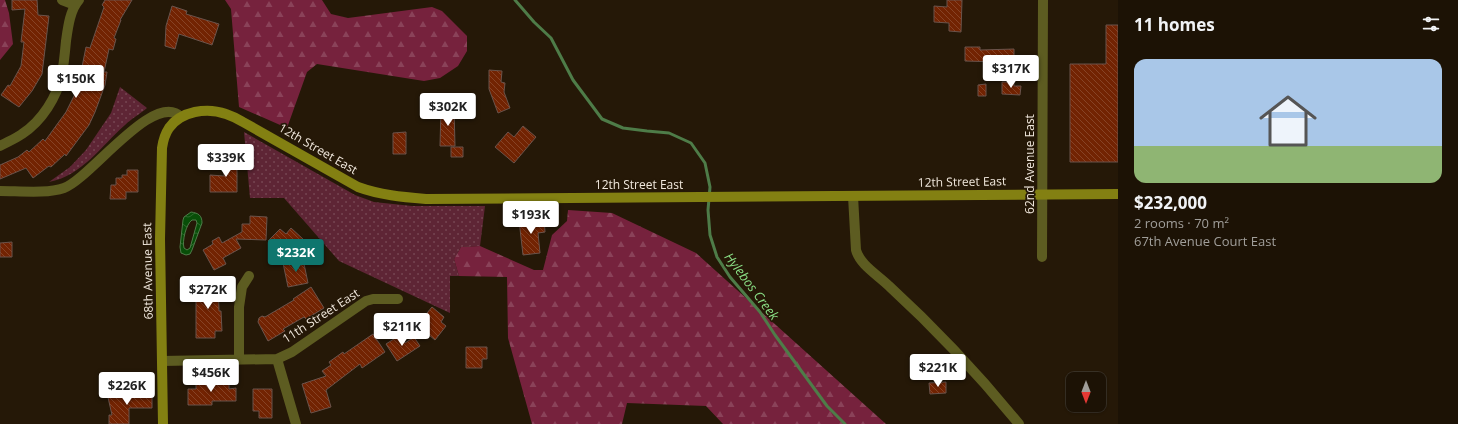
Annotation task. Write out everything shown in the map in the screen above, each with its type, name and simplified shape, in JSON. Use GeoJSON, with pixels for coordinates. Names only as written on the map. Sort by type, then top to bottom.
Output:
{"type":"FeatureCollection","features":[{"type":"Feature","properties":{"kind":"street"},"geometry":{"type":"LineString","coordinates":[[0,146],[22,134],[35,123],[51,102],[57,91],[62,74],[67,31],[77,3],[62,0]]}},
{"type":"Feature","properties":{"kind":"street","name":"62nd Avenue East"},"geometry":{"type":"LineString","coordinates":[[1042,257],[1043,0]]}},
{"type":"Feature","properties":{"kind":"street"},"geometry":{"type":"LineString","coordinates":[[0,191],[49,191],[64,188],[82,177],[130,132],[148,118],[162,112],[171,111],[177,113],[178,119]]}},
{"type":"Feature","properties":{"kind":"street","name":"12th Street East"},"geometry":{"type":"LineString","coordinates":[[178,119],[201,111],[226,114],[243,122],[358,187],[395,196],[426,199],[1118,194]]}},
{"type":"Feature","properties":{"kind":"street","name":"68th Avenue East"},"geometry":{"type":"LineString","coordinates":[[163,424],[160,239],[161,164],[164,138],[168,129],[178,119]]}},
{"type":"Feature","properties":{"kind":"street"},"geometry":{"type":"LineString","coordinates":[[853,196],[856,250],[858,258],[894,290],[947,342],[1020,424]]}},
{"type":"Feature","properties":{"kind":"street"},"geometry":{"type":"LineString","coordinates":[[239,360],[239,307],[242,287],[249,276]]}},
{"type":"Feature","properties":{"kind":"street","name":"11th Street East"},"geometry":{"type":"LineString","coordinates":[[162,361],[277,359],[292,352],[366,301],[373,299],[398,299]]}},
{"type":"Feature","properties":{"kind":"street"},"geometry":{"type":"LineString","coordinates":[[277,359],[296,424]]}},
{"type":"Feature","properties":{"kind":"shaded area"},"geometry":{"type":"Polygon","coordinates":[[[120,87],[147,108],[127,123],[81,167],[61,179],[49,182],[70,167],[86,150],[111,113],[120,87]]]}},
{"type":"Feature","properties":{"kind":"shaded area"},"geometry":{"type":"Polygon","coordinates":[[[244,132],[355,195],[374,202],[412,206],[485,206],[480,246],[461,247],[454,259],[459,276],[450,276],[450,313],[339,261],[284,198],[250,198],[244,132]]]}},
{"type":"Feature","properties":{"kind":"green space"},"geometry":{"type":"Polygon","coordinates":[[[0,0],[5,0],[9,13],[13,44],[0,60],[0,0]]]}},
{"type":"Feature","properties":{"kind":"green space"},"geometry":{"type":"Polygon","coordinates":[[[225,0],[322,0],[331,14],[348,18],[432,7],[442,11],[467,36],[467,51],[458,66],[440,78],[424,81],[317,64],[307,72],[287,128],[239,107],[231,9],[225,0]]]}},
{"type":"Feature","properties":{"kind":"green space"},"geometry":{"type":"Polygon","coordinates":[[[568,210],[612,213],[696,253],[886,424],[723,424],[706,406],[627,403],[622,424],[532,424],[508,338],[507,277],[459,276],[454,259],[461,247],[480,246],[534,270],[543,270],[552,235],[567,221],[568,210]]]}},
{"type":"Feature","properties":{"kind":"water"},"geometry":{"type":"Polygon","coordinates":[[[191,212],[199,215],[202,220],[192,250],[190,254],[186,255],[181,253],[180,247],[184,217],[191,212]],[[192,220],[190,222],[185,233],[184,248],[187,250],[190,248],[197,223],[196,220],[192,220]]]}},
{"type":"Feature","properties":{"kind":"building"},"geometry":{"type":"Polygon","coordinates":[[[12,0],[37,0],[38,15],[49,16],[42,74],[32,91],[19,107],[1,95],[8,85],[10,86],[21,66],[24,42],[21,42],[25,9],[12,10],[12,0]]]}},
{"type":"Feature","properties":{"kind":"building"},"geometry":{"type":"Polygon","coordinates":[[[105,0],[132,0],[120,20],[114,38],[116,39],[113,50],[109,49],[104,72],[107,72],[105,85],[89,125],[66,156],[65,154],[51,167],[49,166],[33,178],[26,168],[0,179],[0,165],[18,157],[27,150],[29,152],[43,139],[45,141],[66,112],[75,94],[86,47],[90,48],[104,7],[102,5],[105,0]]]}},
{"type":"Feature","properties":{"kind":"building"},"geometry":{"type":"Polygon","coordinates":[[[947,0],[962,0],[961,32],[949,31],[949,23],[934,22],[934,6],[947,7],[947,0]]]}},
{"type":"Feature","properties":{"kind":"building"},"geometry":{"type":"Polygon","coordinates":[[[172,6],[187,11],[186,14],[219,24],[212,45],[179,34],[175,49],[165,46],[166,26],[172,6]]]}},
{"type":"Feature","properties":{"kind":"building"},"geometry":{"type":"Polygon","coordinates":[[[1106,25],[1118,25],[1118,162],[1070,162],[1070,64],[1106,64],[1106,25]]]}},
{"type":"Feature","properties":{"kind":"building"},"geometry":{"type":"Polygon","coordinates":[[[965,47],[980,47],[980,50],[1014,49],[1014,58],[1011,58],[1011,67],[1000,67],[1000,62],[965,61],[965,47]]]}},
{"type":"Feature","properties":{"kind":"building"},"geometry":{"type":"Polygon","coordinates":[[[489,70],[502,71],[501,82],[505,83],[504,92],[510,108],[498,113],[489,89],[489,70]]]}},
{"type":"Feature","properties":{"kind":"building"},"geometry":{"type":"Polygon","coordinates":[[[1002,82],[1014,82],[1014,86],[1021,86],[1020,95],[1002,94],[1002,82]]]}},
{"type":"Feature","properties":{"kind":"building"},"geometry":{"type":"Polygon","coordinates":[[[986,84],[986,96],[978,96],[978,85],[986,84]]]}},
{"type":"Feature","properties":{"kind":"building"},"geometry":{"type":"Polygon","coordinates":[[[441,108],[454,108],[455,146],[440,146],[441,108]]]}},
{"type":"Feature","properties":{"kind":"building"},"geometry":{"type":"Polygon","coordinates":[[[523,126],[536,137],[514,163],[495,147],[508,132],[514,137],[523,126]]]}},
{"type":"Feature","properties":{"kind":"building"},"geometry":{"type":"Polygon","coordinates":[[[406,132],[406,154],[393,154],[393,133],[406,132]]]}},
{"type":"Feature","properties":{"kind":"building"},"geometry":{"type":"Polygon","coordinates":[[[451,147],[463,147],[463,157],[451,157],[451,147]]]}},
{"type":"Feature","properties":{"kind":"building"},"geometry":{"type":"Polygon","coordinates":[[[224,159],[237,159],[237,192],[210,192],[210,175],[224,176],[224,159]]]}},
{"type":"Feature","properties":{"kind":"building"},"geometry":{"type":"Polygon","coordinates":[[[127,170],[138,170],[138,192],[126,192],[126,199],[110,199],[111,185],[116,185],[116,178],[122,178],[122,175],[127,175],[127,170]]]}},
{"type":"Feature","properties":{"kind":"building"},"geometry":{"type":"Polygon","coordinates":[[[250,216],[267,217],[266,240],[236,239],[241,248],[223,258],[226,264],[214,270],[203,250],[213,244],[212,241],[219,237],[222,243],[242,232],[242,224],[250,224],[250,216]]]}},
{"type":"Feature","properties":{"kind":"building"},"geometry":{"type":"Polygon","coordinates":[[[544,217],[545,232],[538,233],[540,253],[523,255],[519,220],[544,217]]]}},
{"type":"Feature","properties":{"kind":"building"},"geometry":{"type":"Polygon","coordinates":[[[291,228],[303,239],[286,258],[268,241],[280,229],[286,234],[291,228]]]}},
{"type":"Feature","properties":{"kind":"building"},"geometry":{"type":"Polygon","coordinates":[[[12,242],[12,257],[0,257],[0,243],[12,242]]]}},
{"type":"Feature","properties":{"kind":"building"},"geometry":{"type":"Polygon","coordinates":[[[303,259],[308,283],[288,287],[283,263],[303,259]]]}},
{"type":"Feature","properties":{"kind":"building"},"geometry":{"type":"Polygon","coordinates":[[[202,280],[218,280],[219,311],[221,311],[222,331],[215,331],[215,338],[196,338],[196,286],[203,286],[202,280]]]}},
{"type":"Feature","properties":{"kind":"building"},"geometry":{"type":"Polygon","coordinates":[[[311,287],[324,308],[306,319],[304,317],[283,329],[285,331],[268,341],[258,322],[259,318],[262,316],[265,317],[294,300],[293,299],[311,287]]]}},
{"type":"Feature","properties":{"kind":"building"},"geometry":{"type":"Polygon","coordinates":[[[432,307],[444,317],[441,322],[446,326],[435,340],[417,325],[432,307]]]}},
{"type":"Feature","properties":{"kind":"building"},"geometry":{"type":"Polygon","coordinates":[[[373,334],[385,352],[362,368],[360,364],[326,390],[331,407],[311,413],[302,384],[326,376],[322,371],[331,365],[329,362],[343,352],[344,354],[373,334]]]}},
{"type":"Feature","properties":{"kind":"building"},"geometry":{"type":"Polygon","coordinates":[[[400,335],[405,343],[414,337],[420,346],[397,361],[386,344],[400,335]]]}},
{"type":"Feature","properties":{"kind":"building"},"geometry":{"type":"Polygon","coordinates":[[[466,347],[487,347],[487,359],[482,359],[482,368],[466,368],[466,347]]]}},
{"type":"Feature","properties":{"kind":"building"},"geometry":{"type":"Polygon","coordinates":[[[196,380],[212,380],[212,383],[229,382],[229,389],[236,388],[236,401],[212,401],[212,405],[188,405],[188,389],[196,389],[196,380]]]}},
{"type":"Feature","properties":{"kind":"building"},"geometry":{"type":"Polygon","coordinates":[[[946,382],[946,393],[930,394],[929,383],[946,382]]]}},
{"type":"Feature","properties":{"kind":"building"},"geometry":{"type":"Polygon","coordinates":[[[253,389],[272,389],[272,418],[259,418],[259,411],[253,411],[253,389]]]}},
{"type":"Feature","properties":{"kind":"building"},"geometry":{"type":"Polygon","coordinates":[[[107,393],[152,394],[152,408],[129,408],[129,424],[109,424],[109,415],[112,415],[107,393]]]}},
{"type":"Feature","properties":{"kind":"waterway","name":"Hylebos Creek"},"geometry":{"type":"LineString","coordinates":[[515,0],[534,22],[551,38],[573,80],[602,119],[623,128],[669,133],[691,143],[705,163],[710,187],[708,210],[710,235],[717,257],[730,277],[760,312],[827,406],[845,424]]}}]}
